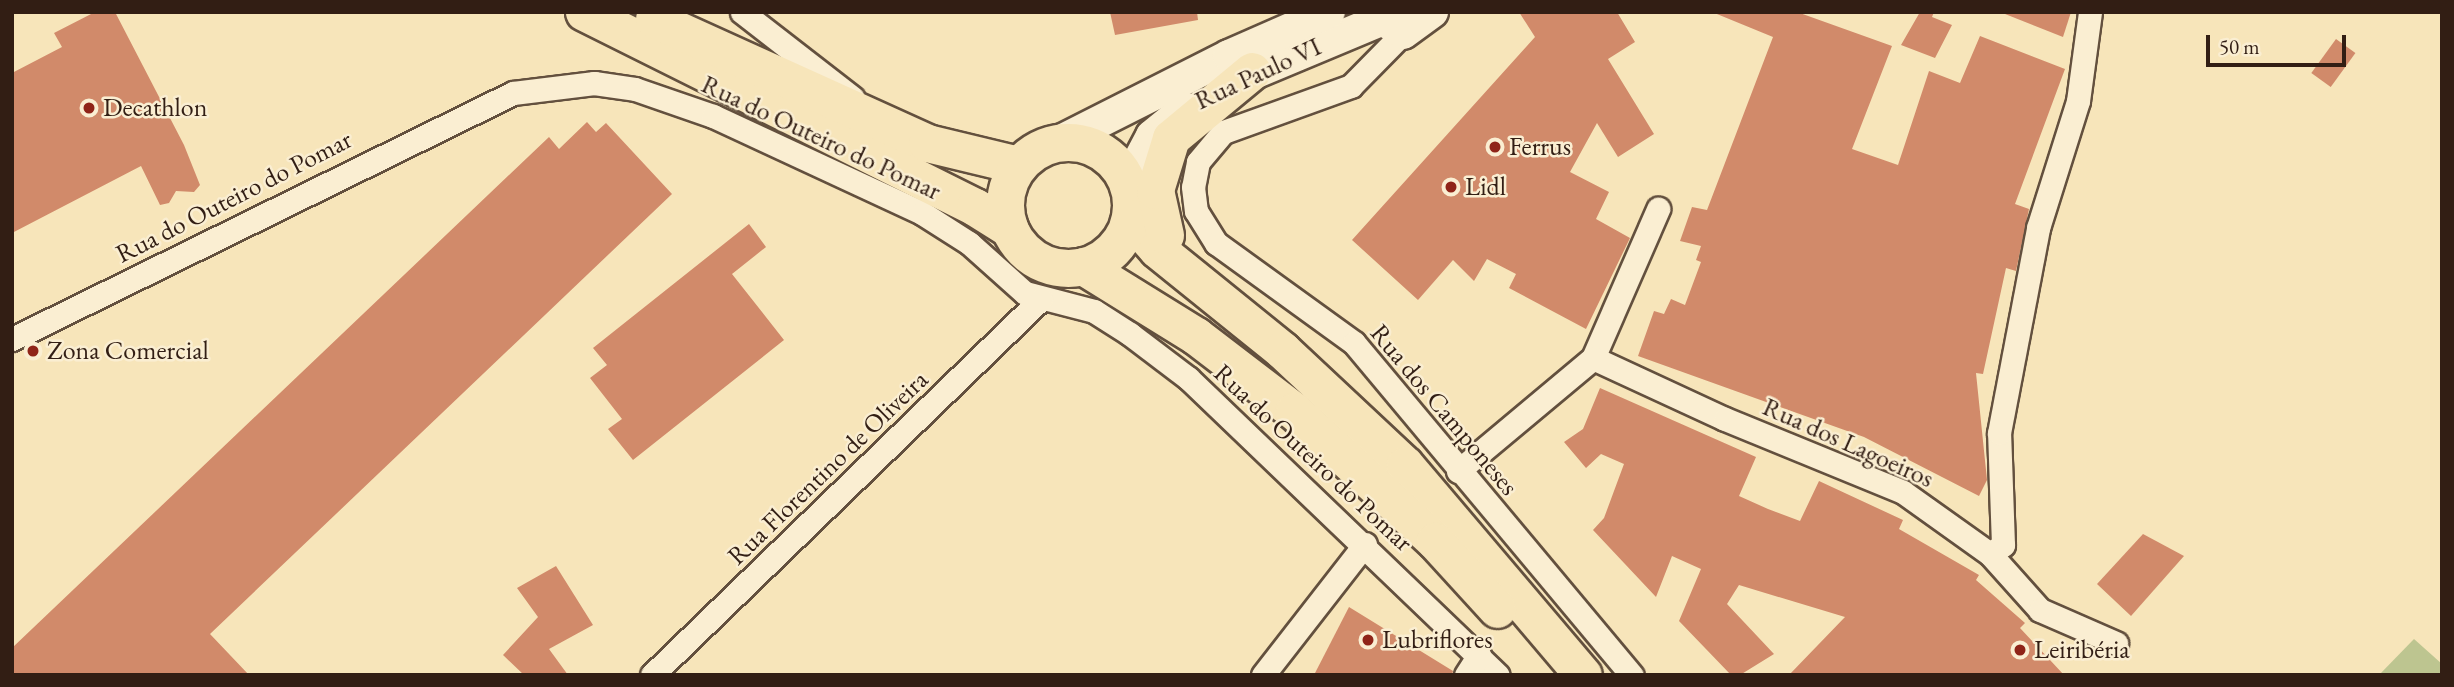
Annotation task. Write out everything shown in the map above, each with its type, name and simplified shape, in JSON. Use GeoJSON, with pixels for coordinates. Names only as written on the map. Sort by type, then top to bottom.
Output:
{"type":"FeatureCollection","features":[{"type":"Feature","properties":{"kind":"highway"},"geometry":{"type":"LineString","coordinates":[[559,12],[645,29],[975,207],[1010,229],[1032,256],[1056,266],[1083,266],[1113,249],[1128,201]]}},
{"type":"Feature","properties":{"kind":"highway"},"geometry":{"type":"LineString","coordinates":[[584,12],[645,29],[959,153],[1018,165]]}},
{"type":"Feature","properties":{"kind":"highway"},"geometry":{"type":"LineString","coordinates":[[1182,271],[1156,210],[1161,158],[1171,138],[1252,71]]}},
{"type":"Feature","properties":{"kind":"highway"},"geometry":{"type":"LineString","coordinates":[[1010,229],[1005,196],[1018,165],[1030,154],[1059,142],[1100,150],[1116,164],[1128,201],[1182,271],[1282,350],[1405,465],[1583,675]]}},
{"type":"Feature","properties":{"kind":"highway"},"geometry":{"type":"LineString","coordinates":[[1083,266],[1196,336],[1331,442],[1435,541],[1556,675]]}},
{"type":"Feature","properties":{"kind":"main road"},"geometry":{"type":"LineString","coordinates":[[1059,142],[1229,56],[1329,12]]}},
{"type":"Feature","properties":{"kind":"main road","name":"Rua Paulo VI"},"geometry":{"type":"LineString","coordinates":[[1128,201],[1152,136],[1164,122],[1252,71],[1390,21],[1432,12]]}},
{"type":"Feature","properties":{"kind":"street"},"geometry":{"type":"LineString","coordinates":[[742,12],[849,93],[871,119]]}},
{"type":"Feature","properties":{"kind":"street"},"geometry":{"type":"LineString","coordinates":[[1990,554],[2003,545],[1999,433],[2038,228],[2077,101],[2090,12]]}},
{"type":"Feature","properties":{"kind":"street","name":"Rua dos Camponeses"},"geometry":{"type":"LineString","coordinates":[[1390,21],[1351,86],[1223,132],[1198,162],[1193,187],[1202,226],[1216,243],[1354,343],[1458,471],[1632,675]]}},
{"type":"Feature","properties":{"kind":"street","name":"Rua do Outeiro do Pomar"},"geometry":{"type":"LineString","coordinates":[[12,339],[463,113],[513,93],[594,83],[635,89],[713,116],[922,213],[969,243],[1025,293],[1094,311],[1179,371],[1364,544],[1498,675]]}},
{"type":"Feature","properties":{"kind":"street"},"geometry":{"type":"LineString","coordinates":[[1458,471],[1593,358],[1658,209]]}},
{"type":"Feature","properties":{"kind":"street","name":"Rua Florentino de Oliveira"},"geometry":{"type":"LineString","coordinates":[[652,675],[1041,299]]}},
{"type":"Feature","properties":{"kind":"street","name":"Rua dos Lagoeiros"},"geometry":{"type":"LineString","coordinates":[[1593,358],[1726,419],[1903,492],[1990,554],[2040,610],[2116,643]]}},
{"type":"Feature","properties":{"kind":"street"},"geometry":{"type":"LineString","coordinates":[[1264,675],[1364,544]]}},
{"type":"Feature","properties":{"kind":"street"},"geometry":{"type":"LineString","coordinates":[[1466,675],[1479,654]]}},
{"type":"Feature","properties":{"kind":"green space"},"geometry":{"type":"Polygon","coordinates":[[[2414,639],[2442,664],[2442,675],[2379,675],[2414,639]]]}},
{"type":"Feature","properties":{"kind":"building","name":"Decathlon"},"geometry":{"type":"Polygon","coordinates":[[[95,12],[115,12],[184,145],[200,185],[194,192],[176,191],[169,203],[160,205],[141,166],[12,233],[12,73],[62,47],[54,33],[95,12]]]}},
{"type":"Feature","properties":{"kind":"building"},"geometry":{"type":"Polygon","coordinates":[[[1110,12],[1197,12],[1198,20],[1115,35],[1110,12]]]}},
{"type":"Feature","properties":{"kind":"building"},"geometry":{"type":"Polygon","coordinates":[[[1519,12],[1617,12],[1635,42],[1608,59],[1654,134],[1618,157],[1597,123],[1570,172],[1609,192],[1596,219],[1630,238],[1586,329],[1509,288],[1516,274],[1487,259],[1474,281],[1453,260],[1418,300],[1352,240],[1535,37],[1519,12]]]}},
{"type":"Feature","properties":{"kind":"building"},"geometry":{"type":"Polygon","coordinates":[[[1712,12],[1797,12],[1892,46],[1852,149],[1898,165],[1929,71],[1960,83],[1980,36],[2065,69],[2015,204],[2029,209],[2016,271],[2006,268],[1983,374],[1976,373],[1987,480],[1979,496],[1864,437],[1638,356],[1654,311],[1664,314],[1671,299],[1685,305],[1701,262],[1696,260],[1701,246],[1680,241],[1692,207],[1707,210],[1773,37],[1712,12]]]}},
{"type":"Feature","properties":{"kind":"building"},"geometry":{"type":"Polygon","coordinates":[[[1920,12],[1934,12],[1932,17],[1952,25],[1935,58],[1901,45],[1920,12]]]}},
{"type":"Feature","properties":{"kind":"building"},"geometry":{"type":"Polygon","coordinates":[[[2000,12],[2071,12],[2063,37],[2000,12]]]}},
{"type":"Feature","properties":{"kind":"building"},"geometry":{"type":"Polygon","coordinates":[[[2336,39],[2355,53],[2331,87],[2311,73],[2336,39]]]}},
{"type":"Feature","properties":{"kind":"building"},"geometry":{"type":"Polygon","coordinates":[[[587,122],[596,132],[606,123],[672,194],[210,634],[249,675],[12,675],[12,648],[549,137],[559,149],[587,122]]]}},
{"type":"Feature","properties":{"kind":"building"},"geometry":{"type":"Polygon","coordinates":[[[749,224],[766,247],[732,274],[784,340],[633,460],[608,429],[622,419],[590,378],[607,365],[593,348],[749,224]]]}},
{"type":"Feature","properties":{"kind":"building"},"geometry":{"type":"Polygon","coordinates":[[[1600,388],[1756,457],[1739,496],[1768,509],[1800,521],[1819,481],[1903,520],[1899,529],[1979,575],[1976,580],[2025,623],[2020,628],[2064,675],[1789,675],[1845,617],[1739,585],[1727,604],[1774,654],[1740,675],[1731,675],[1679,621],[1701,569],[1672,556],[1656,597],[1593,530],[1604,518],[1624,464],[1601,454],[1586,468],[1564,442],[1583,429],[1600,388]]]}},
{"type":"Feature","properties":{"kind":"building"},"geometry":{"type":"Polygon","coordinates":[[[2143,534],[2184,556],[2131,616],[2097,584],[2143,534]]]}},
{"type":"Feature","properties":{"kind":"building"},"geometry":{"type":"Polygon","coordinates":[[[556,566],[593,625],[549,649],[568,675],[524,675],[503,655],[538,617],[517,588],[556,566]]]}},
{"type":"Feature","properties":{"kind":"building","name":"Lubriflores"},"geometry":{"type":"Polygon","coordinates":[[[1349,607],[1453,671],[1452,675],[1314,675],[1349,607]]]}},
{"type":"Feature","properties":{"kind":"place","name":"Decathlon"},"geometry":{"type":"Point","coordinates":[89,108]}},
{"type":"Feature","properties":{"kind":"place","name":"Ferrus"},"geometry":{"type":"Point","coordinates":[1495,147]}},
{"type":"Feature","properties":{"kind":"place","name":"Lidl"},"geometry":{"type":"Point","coordinates":[1451,187]}},
{"type":"Feature","properties":{"kind":"place","name":"Zona Comercial"},"geometry":{"type":"Point","coordinates":[33,351]}},
{"type":"Feature","properties":{"kind":"place","name":"Lubriflores"},"geometry":{"type":"Point","coordinates":[1368,640]}},
{"type":"Feature","properties":{"kind":"place","name":"Leiribéria"},"geometry":{"type":"Point","coordinates":[2020,650]}}]}
